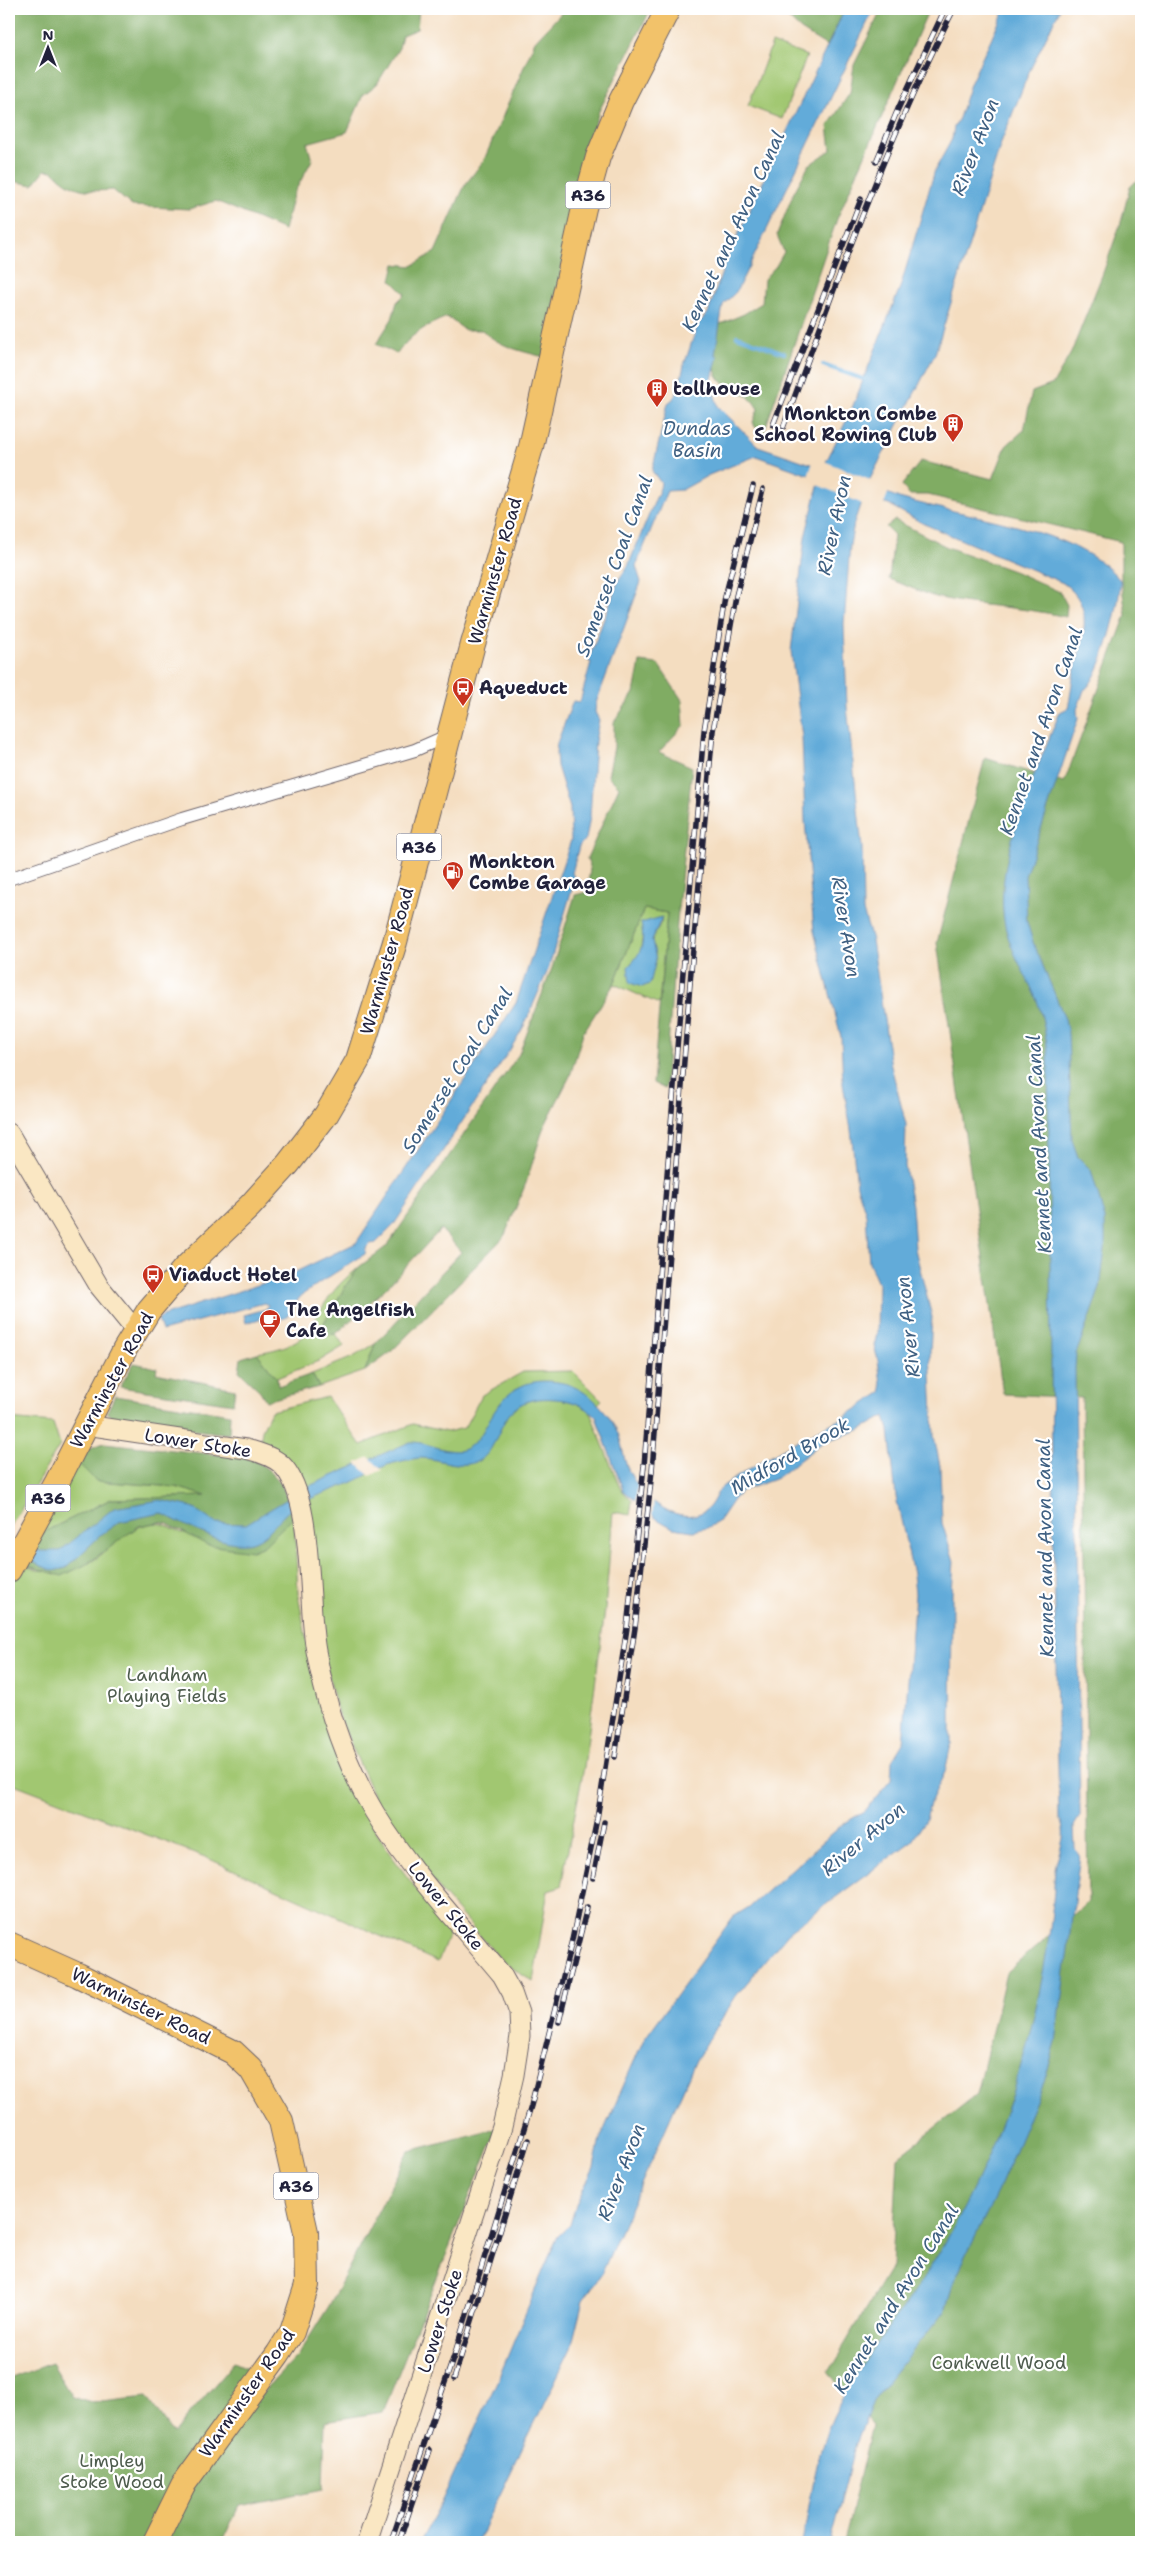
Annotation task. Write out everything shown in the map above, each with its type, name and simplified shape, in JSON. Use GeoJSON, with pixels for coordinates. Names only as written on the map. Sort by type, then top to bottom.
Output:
{"type":"FeatureCollection","features":[{"type":"Feature","properties":{"kind":"highway","name":"Warminster Road"},"geometry":{"type":"LineString","coordinates":[[9,1570],[124,1349],[130,1324],[149,1310],[184,1269],[250,1206],[288,1164],[326,1115],[349,1078],[365,1040],[395,942],[449,735],[531,447],[584,208],[598,158],[621,101],[668,9]]}},
{"type":"Feature","properties":{"kind":"highway","name":"Warminster Road"},"geometry":{"type":"LineString","coordinates":[[9,1944],[78,1975],[233,2052],[252,2069],[281,2121],[306,2232],[307,2285],[301,2307],[292,2332],[278,2354],[183,2485],[155,2542]]}},
{"type":"Feature","properties":{"kind":"main road"},"geometry":{"type":"LineString","coordinates":[[9,1134],[99,1286],[130,1324]]}},
{"type":"Feature","properties":{"kind":"main road","name":"Lower Stoke"},"geometry":{"type":"LineString","coordinates":[[86,1425],[246,1449],[271,1458],[280,1464],[294,1485],[301,1507],[306,1531],[315,1650],[332,1714],[357,1779],[384,1827],[502,1975],[512,1993],[519,2013],[518,2055],[502,2127],[367,2542]]}},
{"type":"Feature","properties":{"kind":"street"},"geometry":{"type":"LineString","coordinates":[[9,879],[182,819],[415,750],[449,735]]}},
{"type":"Feature","properties":{"kind":"green space"},"geometry":{"type":"Polygon","coordinates":[[[9,9],[419,9],[417,29],[402,35],[399,48],[377,84],[363,95],[347,132],[307,143],[312,160],[293,195],[284,230],[216,201],[189,209],[132,206],[113,190],[95,191],[80,189],[67,183],[53,171],[45,170],[33,185],[13,181],[9,177],[9,9]]]}},
{"type":"Feature","properties":{"kind":"green space"},"geometry":{"type":"Polygon","coordinates":[[[565,9],[651,9],[599,111],[584,159],[544,357],[496,341],[482,330],[465,330],[447,317],[419,331],[407,341],[397,354],[376,344],[392,319],[397,302],[405,294],[391,280],[395,264],[412,266],[435,252],[465,185],[484,160],[535,41],[565,9]]]}},
{"type":"Feature","properties":{"kind":"green space"},"geometry":{"type":"Polygon","coordinates":[[[778,9],[845,9],[827,46],[801,30],[778,9]]]}},
{"type":"Feature","properties":{"kind":"green space"},"geometry":{"type":"Polygon","coordinates":[[[882,9],[929,9],[837,219],[764,432],[755,427],[753,422],[758,409],[752,400],[721,381],[717,374],[714,367],[713,350],[718,325],[744,314],[762,303],[764,279],[776,266],[784,252],[777,235],[794,192],[809,165],[831,150],[828,126],[850,93],[854,65],[882,9]]]}},
{"type":"Feature","properties":{"kind":"green space"},"geometry":{"type":"Polygon","coordinates":[[[772,43],[807,56],[782,119],[748,106],[772,43]]]}},
{"type":"Feature","properties":{"kind":"green space","name":"Conkwell Wood"},"geometry":{"type":"Polygon","coordinates":[[[1141,176],[1141,2542],[844,2542],[872,2425],[828,2372],[892,2266],[898,2157],[977,2094],[1006,1973],[1088,1902],[1082,1398],[1003,1394],[937,943],[985,758],[1064,783],[1126,615],[1121,580],[1121,542],[928,495],[909,495],[902,485],[921,461],[993,479],[1006,446],[1024,430],[1032,392],[1053,384],[1071,353],[1103,273],[1121,222],[1130,187],[1141,176]]]}},
{"type":"Feature","properties":{"kind":"green space"},"geometry":{"type":"Polygon","coordinates":[[[895,520],[947,547],[1016,572],[1060,592],[1067,605],[1066,617],[940,598],[889,579],[894,535],[886,527],[895,520]]]}},
{"type":"Feature","properties":{"kind":"green space"},"geometry":{"type":"Polygon","coordinates":[[[640,662],[658,664],[682,700],[684,725],[659,752],[692,767],[678,910],[665,1089],[653,1083],[667,913],[644,909],[614,984],[583,1033],[570,1076],[543,1129],[526,1183],[504,1237],[390,1353],[365,1371],[375,1344],[461,1252],[441,1229],[386,1288],[336,1334],[322,1335],[319,1331],[359,1267],[387,1246],[519,1054],[552,968],[575,895],[587,892],[590,869],[587,858],[619,787],[608,776],[614,747],[614,722],[634,693],[640,662]]]}},
{"type":"Feature","properties":{"kind":"green space"},"geometry":{"type":"Polygon","coordinates":[[[644,909],[667,913],[659,1004],[614,984],[644,909]],[[662,920],[643,933],[640,954],[628,967],[656,960],[652,940],[662,920]]]}},
{"type":"Feature","properties":{"kind":"green space"},"geometry":{"type":"Polygon","coordinates":[[[359,1267],[319,1331],[323,1335],[336,1334],[344,1346],[321,1360],[277,1378],[257,1353],[291,1344],[301,1337],[308,1330],[328,1298],[343,1280],[359,1267]]]}},
{"type":"Feature","properties":{"kind":"green space"},"geometry":{"type":"Polygon","coordinates":[[[375,1344],[365,1371],[319,1387],[312,1374],[353,1357],[375,1344]]]}},
{"type":"Feature","properties":{"kind":"green space"},"geometry":{"type":"Polygon","coordinates":[[[257,1353],[277,1378],[278,1386],[312,1374],[319,1387],[266,1401],[260,1391],[239,1371],[241,1358],[257,1353]]]}},
{"type":"Feature","properties":{"kind":"green space"},"geometry":{"type":"Polygon","coordinates":[[[134,1363],[157,1368],[156,1373],[235,1389],[233,1404],[120,1387],[134,1363]]]}},
{"type":"Feature","properties":{"kind":"green space"},"geometry":{"type":"Polygon","coordinates":[[[573,1371],[602,1400],[590,1412],[620,1488],[632,1501],[630,1515],[613,1512],[605,1610],[584,1767],[561,1886],[548,1890],[533,1982],[502,1961],[443,1894],[376,1802],[338,1714],[319,1635],[308,1507],[296,1468],[260,1444],[262,1430],[271,1411],[327,1397],[361,1445],[413,1424],[447,1432],[464,1428],[482,1395],[523,1372],[573,1371]]]}},
{"type":"Feature","properties":{"kind":"green space"},"geometry":{"type":"Polygon","coordinates":[[[115,1396],[230,1414],[229,1434],[118,1421],[107,1412],[115,1396]]]}},
{"type":"Feature","properties":{"kind":"green space"},"geometry":{"type":"Polygon","coordinates":[[[9,1419],[53,1423],[60,1445],[9,1529],[9,1419]]]}},
{"type":"Feature","properties":{"kind":"green space"},"geometry":{"type":"Polygon","coordinates":[[[104,1443],[250,1458],[268,1470],[279,1482],[294,1516],[264,1546],[252,1551],[207,1545],[168,1524],[159,1522],[139,1526],[87,1564],[62,1576],[22,1564],[40,1534],[111,1499],[206,1496],[176,1487],[96,1481],[77,1462],[85,1450],[104,1443]]]}},
{"type":"Feature","properties":{"kind":"green space"},"geometry":{"type":"Polygon","coordinates":[[[77,1462],[96,1481],[176,1487],[208,1496],[111,1499],[40,1534],[77,1462]]]}},
{"type":"Feature","properties":{"kind":"green space","name":"Landham Playing Fields"},"geometry":{"type":"Polygon","coordinates":[[[294,1516],[298,1594],[315,1686],[361,1805],[388,1851],[449,1933],[438,1962],[205,1857],[9,1782],[9,1590],[22,1564],[41,1570],[85,1565],[133,1530],[143,1525],[155,1523],[167,1526],[181,1533],[284,1525],[294,1516]]]}},
{"type":"Feature","properties":{"kind":"green space","name":"Limpley Stoke Wood"},"geometry":{"type":"Polygon","coordinates":[[[497,2128],[383,2412],[325,2421],[323,2489],[239,2506],[222,2542],[9,2542],[9,2379],[51,2363],[72,2397],[92,2403],[147,2397],[173,2434],[234,2362],[252,2370],[247,2409],[298,2355],[329,2306],[409,2151],[497,2128]]]}},
{"type":"Feature","properties":{"kind":"water"},"geometry":{"type":"Polygon","coordinates":[[[845,9],[874,9],[736,292],[723,305],[715,354],[718,356],[712,379],[710,380],[718,406],[758,446],[823,468],[850,413],[901,285],[935,170],[952,139],[954,127],[959,118],[970,84],[1005,9],[1060,9],[1029,72],[1002,140],[935,354],[867,485],[899,498],[986,518],[1048,536],[1077,548],[1101,562],[1120,580],[1120,590],[1109,639],[1097,672],[1084,690],[1077,710],[1078,719],[1025,876],[1027,922],[1033,942],[1065,1019],[1068,1034],[1072,1140],[1078,1157],[1091,1170],[1105,1219],[1105,1249],[1100,1288],[1076,1354],[1075,1368],[1080,1816],[1074,1826],[1075,1849],[1080,1855],[1056,2042],[1044,2082],[998,2190],[954,2281],[945,2311],[874,2399],[856,2443],[830,2542],[802,2542],[814,2478],[822,2447],[833,2417],[852,2381],[921,2282],[948,2237],[972,2191],[1012,2095],[1027,2045],[1039,1994],[1048,1943],[1055,1867],[1063,1836],[1062,1824],[1059,1819],[1052,1460],[1048,1052],[1040,1010],[1009,939],[1003,906],[1004,879],[1017,823],[1037,767],[1060,712],[1068,708],[1083,636],[1084,613],[1074,592],[1063,583],[924,524],[891,506],[863,496],[854,523],[850,545],[844,624],[847,707],[862,847],[863,911],[872,940],[891,1066],[906,1124],[905,1166],[912,1206],[915,1249],[932,1317],[930,1353],[934,1436],[940,1466],[942,1523],[954,1561],[951,1744],[945,1772],[930,1803],[926,1820],[912,1841],[790,1931],[736,1996],[696,2060],[601,2275],[583,2300],[571,2348],[477,2542],[420,2542],[438,2509],[499,2377],[558,2236],[570,2225],[576,2204],[594,2167],[600,2139],[643,2041],[733,1917],[749,1907],[843,1824],[865,1811],[891,1780],[892,1761],[903,1743],[915,1594],[913,1574],[896,1497],[889,1430],[885,1416],[860,1430],[823,1442],[775,1479],[741,1491],[718,1522],[707,1528],[693,1531],[673,1528],[657,1519],[623,1490],[596,1417],[582,1406],[555,1399],[534,1400],[520,1405],[509,1414],[491,1448],[484,1457],[473,1463],[453,1464],[420,1458],[387,1465],[353,1482],[297,1505],[266,1534],[257,1540],[247,1543],[235,1543],[208,1536],[161,1513],[119,1522],[102,1534],[66,1568],[53,1571],[17,1555],[23,1543],[40,1551],[60,1551],[114,1508],[160,1500],[192,1507],[215,1523],[246,1524],[307,1487],[410,1442],[452,1451],[465,1449],[478,1438],[508,1395],[526,1384],[549,1381],[563,1383],[581,1390],[597,1403],[615,1427],[625,1461],[636,1483],[659,1506],[688,1516],[698,1514],[708,1508],[722,1487],[757,1464],[785,1447],[844,1417],[882,1392],[878,1360],[874,1346],[877,1334],[878,1284],[869,1263],[866,1214],[857,1186],[851,1130],[843,1084],[841,1037],[814,931],[805,821],[802,737],[791,651],[805,537],[820,479],[756,456],[709,475],[682,490],[667,491],[636,566],[641,582],[596,703],[595,712],[599,720],[595,741],[590,817],[586,839],[579,846],[572,873],[575,879],[548,970],[524,1026],[511,1048],[393,1226],[376,1243],[370,1244],[366,1248],[365,1254],[300,1297],[291,1312],[281,1319],[272,1322],[269,1316],[246,1323],[244,1315],[266,1309],[268,1305],[264,1303],[162,1331],[158,1319],[165,1315],[289,1275],[356,1243],[516,1003],[571,840],[570,808],[557,766],[557,743],[573,701],[580,702],[591,662],[588,661],[619,579],[628,566],[660,488],[661,483],[652,471],[668,403],[673,399],[679,388],[684,365],[698,324],[708,313],[726,260],[845,9]]]}},
{"type":"Feature","properties":{"kind":"water"},"geometry":{"type":"Polygon","coordinates":[[[662,917],[652,940],[656,960],[650,984],[642,987],[630,983],[628,967],[641,947],[643,936],[641,923],[662,917]]]}},
{"type":"Feature","properties":{"kind":"pier"},"geometry":{"type":"Polygon","coordinates":[[[824,461],[872,481],[870,484],[889,491],[883,506],[864,499],[863,504],[815,484],[817,481],[808,477],[813,462],[822,465],[824,461]]]}},
{"type":"Feature","properties":{"kind":"pier"},"geometry":{"type":"Polygon","coordinates":[[[369,1457],[382,1470],[370,1476],[356,1463],[369,1457]]]}},
{"type":"Feature","properties":{"kind":"pier"},"geometry":{"type":"Polygon","coordinates":[[[638,1481],[654,1498],[652,1518],[635,1505],[638,1481]]]}},
{"type":"Feature","properties":{"kind":"waterway"},"geometry":{"type":"LineString","coordinates":[[737,336],[784,353]]}},
{"type":"Feature","properties":{"kind":"waterway"},"geometry":{"type":"LineString","coordinates":[[823,365],[863,379]]}},
{"type":"Feature","properties":{"kind":"railway"},"geometry":{"type":"LineString","coordinates":[[876,162],[898,109],[945,9]]}},
{"type":"Feature","properties":{"kind":"railway"},"geometry":{"type":"LineString","coordinates":[[783,428],[883,163],[905,111],[954,9]]}},
{"type":"Feature","properties":{"kind":"railway"},"geometry":{"type":"LineString","coordinates":[[773,425],[861,199]]}},
{"type":"Feature","properties":{"kind":"railway"},"geometry":{"type":"LineString","coordinates":[[391,2542],[455,2353],[531,2106],[572,1940],[597,1819],[627,1628],[644,1466],[704,731],[725,597],[753,486]]}},
{"type":"Feature","properties":{"kind":"railway"},"geometry":{"type":"LineString","coordinates":[[615,1757],[635,1628],[652,1471],[691,971],[713,731],[736,596],[763,489]]}},
{"type":"Feature","properties":{"kind":"railway"},"geometry":{"type":"LineString","coordinates":[[593,1878],[604,1822]]}},
{"type":"Feature","properties":{"kind":"railway"},"geometry":{"type":"LineString","coordinates":[[559,2022],[587,1907]]}},
{"type":"Feature","properties":{"kind":"railway"},"geometry":{"type":"LineString","coordinates":[[454,2379],[528,2140]]}},
{"type":"Feature","properties":{"kind":"railway"},"geometry":{"type":"LineString","coordinates":[[399,2542],[430,2450]]}},
{"type":"Feature","properties":{"kind":"place","name":"tollhouse"},"geometry":{"type":"Point","coordinates":[657,408]}},
{"type":"Feature","properties":{"kind":"place","name":"Monkton Combe School Rowing Club"},"geometry":{"type":"Point","coordinates":[953,443]}},
{"type":"Feature","properties":{"kind":"place","name":"Aqueduct"},"geometry":{"type":"Point","coordinates":[463,707]}},
{"type":"Feature","properties":{"kind":"place","name":"Monkton Combe Garage"},"geometry":{"type":"Point","coordinates":[453,891]}},
{"type":"Feature","properties":{"kind":"place","name":"Viaduct Hotel"},"geometry":{"type":"Point","coordinates":[153,1294]}},
{"type":"Feature","properties":{"kind":"place","name":"The Angelfish Cafe"},"geometry":{"type":"Point","coordinates":[270,1339]}},
{"type":"Feature","properties":{"kind":"water label","name":"River Avon"},"geometry":{"type":"Point","coordinates":[975,147]}},
{"type":"Feature","properties":{"kind":"water label","name":"Kennet and Avon Canal"},"geometry":{"type":"Point","coordinates":[733,231]}},
{"type":"Feature","properties":{"kind":"water label","name":"Dundas Basin"},"geometry":{"type":"Point","coordinates":[697,439]}},
{"type":"Feature","properties":{"kind":"water label","name":"River Avon"},"geometry":{"type":"Point","coordinates":[834,525]}},
{"type":"Feature","properties":{"kind":"water label","name":"Somerset Coal Canal"},"geometry":{"type":"Point","coordinates":[614,566]}},
{"type":"Feature","properties":{"kind":"water label","name":"Kennet and Avon Canal"},"geometry":{"type":"Point","coordinates":[1041,731]}},
{"type":"Feature","properties":{"kind":"water label","name":"River Avon"},"geometry":{"type":"Point","coordinates":[846,927]}},
{"type":"Feature","properties":{"kind":"water label","name":"Somerset Coal Canal"},"geometry":{"type":"Point","coordinates":[457,1070]}},
{"type":"Feature","properties":{"kind":"water label","name":"Kennet and Avon Canal"},"geometry":{"type":"Point","coordinates":[1039,1144]}},
{"type":"Feature","properties":{"kind":"water label","name":"River Avon"},"geometry":{"type":"Point","coordinates":[908,1327]}},
{"type":"Feature","properties":{"kind":"water label","name":"Midford Brook"},"geometry":{"type":"Point","coordinates":[790,1456]}},
{"type":"Feature","properties":{"kind":"water label","name":"Kennet and Avon Canal"},"geometry":{"type":"Point","coordinates":[1045,1548]}},
{"type":"Feature","properties":{"kind":"water label","name":"River Avon"},"geometry":{"type":"Point","coordinates":[863,1839]}},
{"type":"Feature","properties":{"kind":"water label","name":"River Avon"},"geometry":{"type":"Point","coordinates":[621,2172]}},
{"type":"Feature","properties":{"kind":"water label","name":"Kennet and Avon Canal"},"geometry":{"type":"Point","coordinates":[896,2299]}}]}
